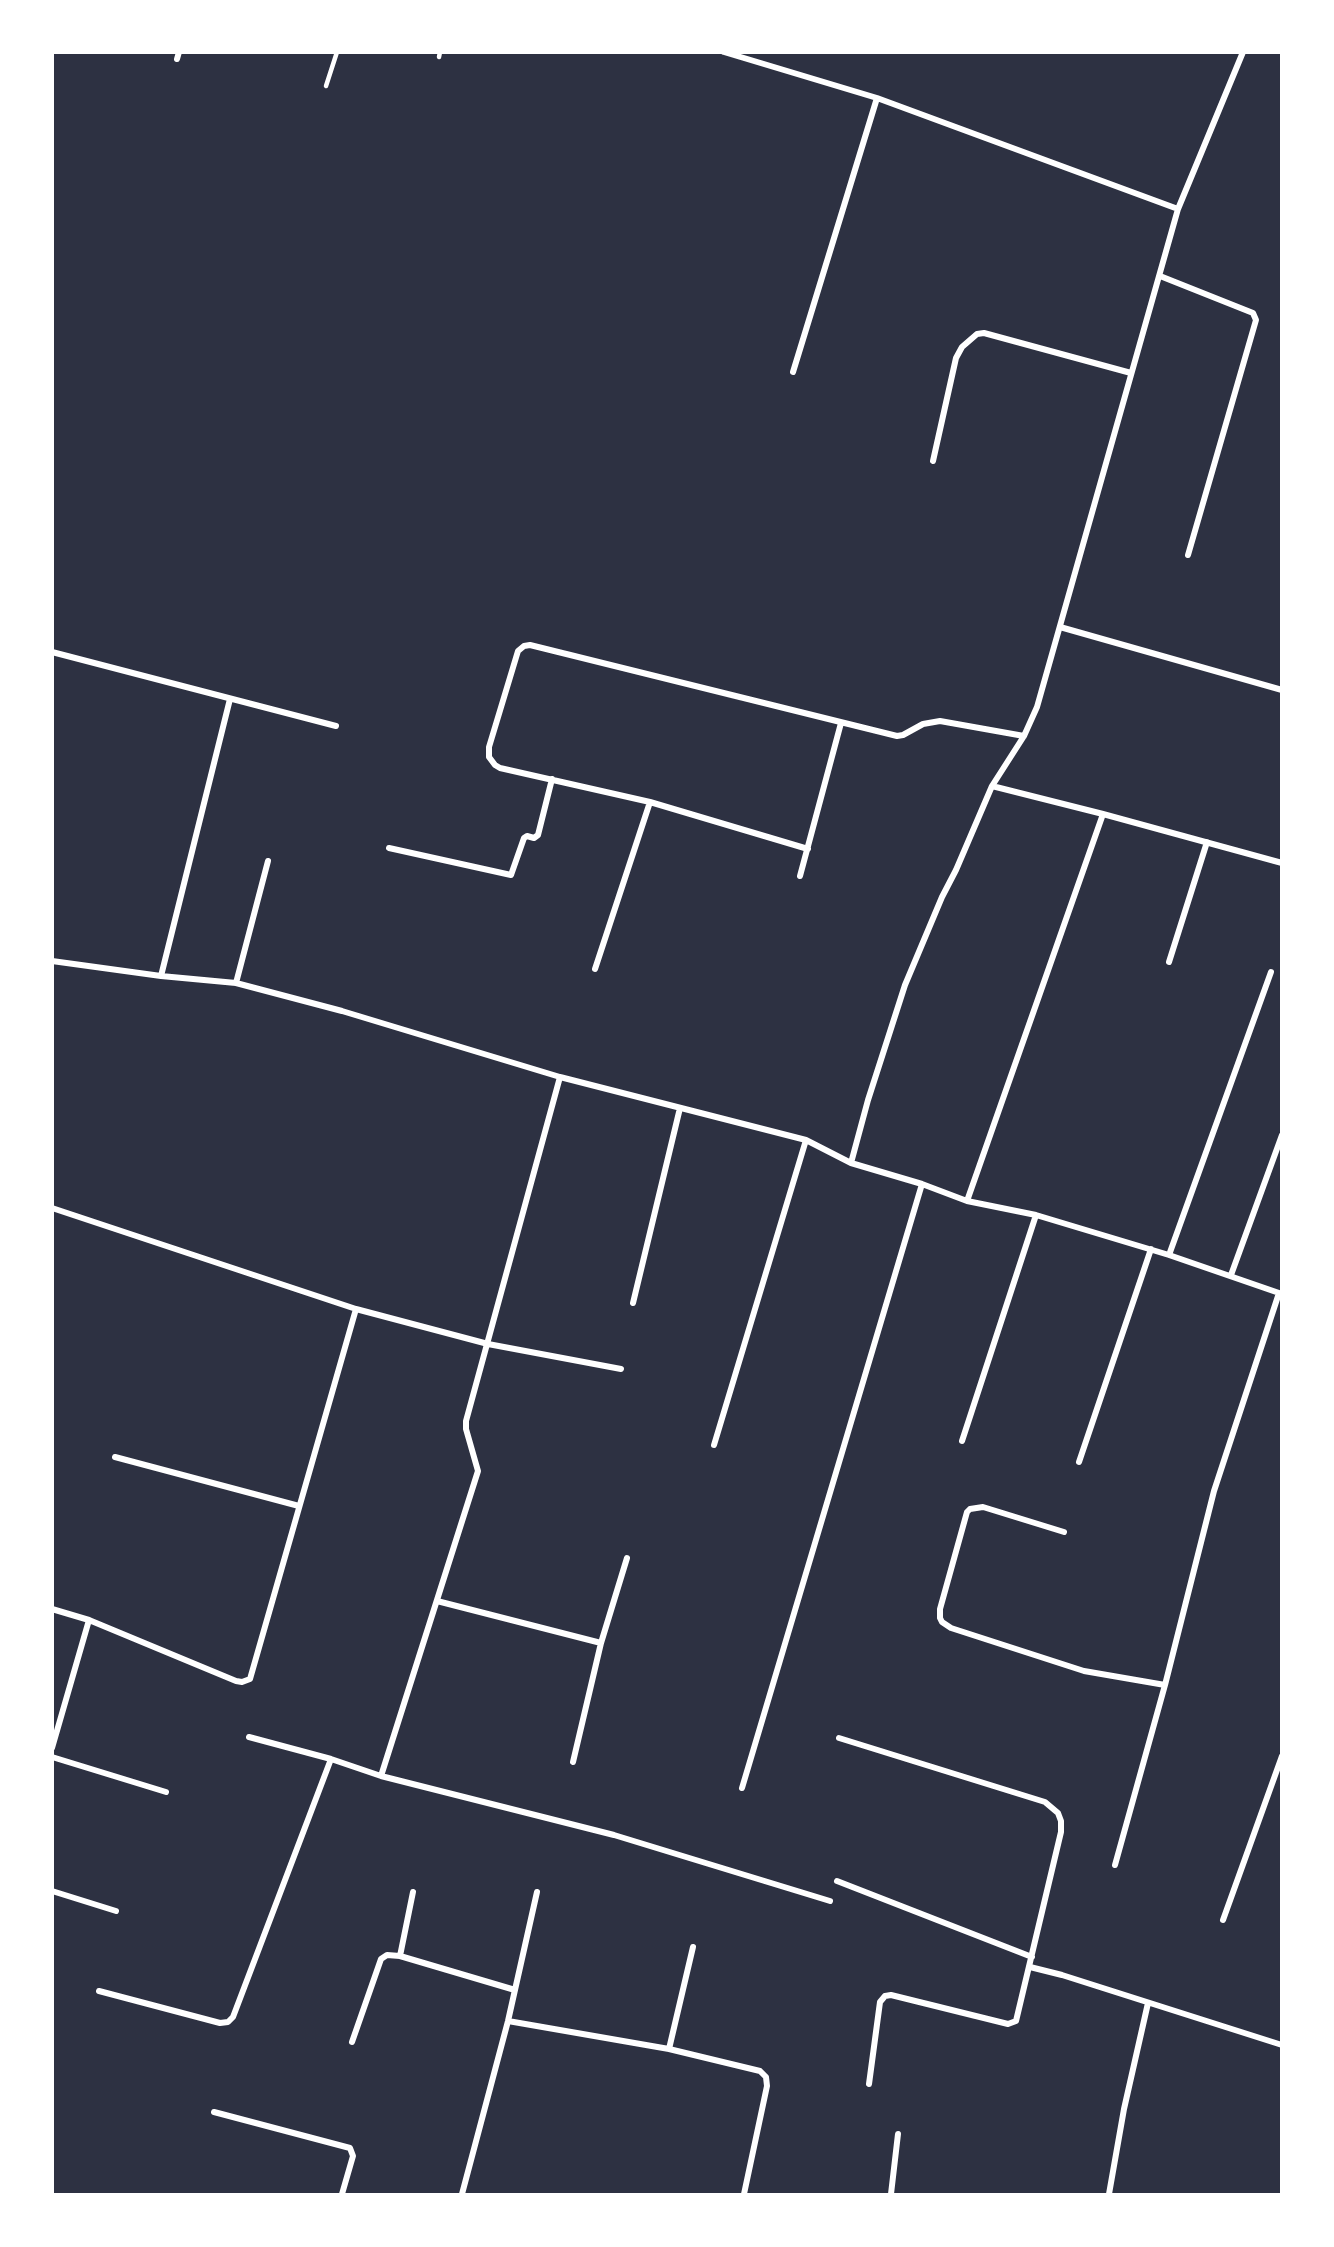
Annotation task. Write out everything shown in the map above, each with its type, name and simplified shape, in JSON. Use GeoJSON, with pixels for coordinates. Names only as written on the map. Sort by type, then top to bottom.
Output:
{"type":"FeatureCollection","features":[{"type":"Feature","properties":{"kind":"street"},"geometry":{"type":"LineString","coordinates":[[724,52],[877,98],[1178,209]]}},
{"type":"Feature","properties":{"kind":"street"},"geometry":{"type":"LineString","coordinates":[[851,1163],[905,985],[992,786],[1024,736],[1037,706],[1178,209],[1243,52]]}},
{"type":"Feature","properties":{"kind":"street"},"geometry":{"type":"LineString","coordinates":[[793,372],[877,98]]}},
{"type":"Feature","properties":{"kind":"street"},"geometry":{"type":"LineString","coordinates":[[1160,276],[1253,313],[1256,320],[1188,555]]}},
{"type":"Feature","properties":{"kind":"street"},"geometry":{"type":"LineString","coordinates":[[933,461],[956,358],[962,347],[977,334],[984,333],[1131,373]]}},
{"type":"Feature","properties":{"kind":"street"},"geometry":{"type":"LineString","coordinates":[[1060,627],[1281,690]]}},
{"type":"Feature","properties":{"kind":"street"},"geometry":{"type":"LineString","coordinates":[[808,849],[650,802],[500,768],[489,757],[489,747],[516,655],[525,646],[530,645],[897,736],[923,724],[940,721],[1024,736]]}},
{"type":"Feature","properties":{"kind":"street"},"geometry":{"type":"LineString","coordinates":[[52,652],[336,726]]}},
{"type":"Feature","properties":{"kind":"street"},"geometry":{"type":"LineString","coordinates":[[161,976],[230,699]]}},
{"type":"Feature","properties":{"kind":"street"},"geometry":{"type":"LineString","coordinates":[[800,876],[841,723]]}},
{"type":"Feature","properties":{"kind":"street"},"geometry":{"type":"LineString","coordinates":[[388,848],[511,875],[524,838],[527,836],[534,838],[538,835],[552,779]]}},
{"type":"Feature","properties":{"kind":"street"},"geometry":{"type":"LineString","coordinates":[[992,786],[1102,813],[1281,863]]}},
{"type":"Feature","properties":{"kind":"street"},"geometry":{"type":"LineString","coordinates":[[595,969],[650,802]]}},
{"type":"Feature","properties":{"kind":"street"},"geometry":{"type":"LineString","coordinates":[[967,1202],[1102,813]]}},
{"type":"Feature","properties":{"kind":"street"},"geometry":{"type":"LineString","coordinates":[[1169,962],[1207,842]]}},
{"type":"Feature","properties":{"kind":"street"},"geometry":{"type":"LineString","coordinates":[[236,983],[268,861]]}},
{"type":"Feature","properties":{"kind":"street"},"geometry":{"type":"LineString","coordinates":[[52,961],[161,976],[236,983],[342,1011],[560,1077],[806,1140],[851,1163],[922,1184],[967,1202],[1036,1215],[1151,1249],[1280,1293],[1214,1491],[1165,1685],[1115,1865]]}},
{"type":"Feature","properties":{"kind":"street"},"geometry":{"type":"LineString","coordinates":[[1169,1255],[1271,972]]}},
{"type":"Feature","properties":{"kind":"street"},"geometry":{"type":"LineString","coordinates":[[381,1776],[478,1471],[466,1429],[466,1421],[560,1077]]}},
{"type":"Feature","properties":{"kind":"street"},"geometry":{"type":"LineString","coordinates":[[633,1304],[680,1108]]}},
{"type":"Feature","properties":{"kind":"street"},"geometry":{"type":"LineString","coordinates":[[1231,1275],[1281,1135]]}},
{"type":"Feature","properties":{"kind":"street"},"geometry":{"type":"LineString","coordinates":[[714,1445],[806,1140]]}},
{"type":"Feature","properties":{"kind":"street"},"geometry":{"type":"LineString","coordinates":[[742,1788],[922,1184]]}},
{"type":"Feature","properties":{"kind":"street"},"geometry":{"type":"LineString","coordinates":[[52,1208],[356,1309],[488,1344],[621,1369]]}},
{"type":"Feature","properties":{"kind":"street"},"geometry":{"type":"LineString","coordinates":[[962,1441],[1036,1215]]}},
{"type":"Feature","properties":{"kind":"street"},"geometry":{"type":"LineString","coordinates":[[1079,1462],[1151,1249]]}},
{"type":"Feature","properties":{"kind":"street"},"geometry":{"type":"LineString","coordinates":[[52,1609],[89,1620],[236,1681],[246,1681],[253,1675],[356,1309]]}},
{"type":"Feature","properties":{"kind":"street"},"geometry":{"type":"LineString","coordinates":[[115,1457],[299,1506]]}},
{"type":"Feature","properties":{"kind":"street"},"geometry":{"type":"LineString","coordinates":[[1064,1532],[983,1508],[970,1509],[967,1512],[940,1609],[942,1622],[951,1628],[1084,1671],[1165,1685]]}},
{"type":"Feature","properties":{"kind":"street"},"geometry":{"type":"LineString","coordinates":[[573,1762],[601,1643],[627,1558]]}},
{"type":"Feature","properties":{"kind":"street"},"geometry":{"type":"LineString","coordinates":[[437,1601],[601,1643]]}},
{"type":"Feature","properties":{"kind":"street"},"geometry":{"type":"LineString","coordinates":[[52,1748],[89,1620]]}},
{"type":"Feature","properties":{"kind":"street"},"geometry":{"type":"LineString","coordinates":[[249,1737],[332,1759],[381,1776],[614,1835],[830,1901]]}},
{"type":"Feature","properties":{"kind":"street"},"geometry":{"type":"LineString","coordinates":[[839,1738],[1045,1802],[1058,1813],[1061,1832],[1018,2017],[1012,2024],[1008,2024],[891,1995],[885,1996],[880,2001],[869,2084]]}},
{"type":"Feature","properties":{"kind":"street"},"geometry":{"type":"LineString","coordinates":[[1223,1920],[1281,1756]]}},
{"type":"Feature","properties":{"kind":"street"},"geometry":{"type":"LineString","coordinates":[[52,1757],[166,1792]]}},
{"type":"Feature","properties":{"kind":"street"},"geometry":{"type":"LineString","coordinates":[[99,1991],[220,2023],[228,2022],[233,2017],[332,1759]]}},
{"type":"Feature","properties":{"kind":"street"},"geometry":{"type":"LineString","coordinates":[[837,1881],[1032,1957]]}},
{"type":"Feature","properties":{"kind":"street"},"geometry":{"type":"LineString","coordinates":[[52,1891],[116,1911]]}},
{"type":"Feature","properties":{"kind":"street"},"geometry":{"type":"LineString","coordinates":[[400,1956],[413,1892]]}},
{"type":"Feature","properties":{"kind":"street"},"geometry":{"type":"LineString","coordinates":[[462,2194],[508,2021],[537,1892]]}},
{"type":"Feature","properties":{"kind":"street"},"geometry":{"type":"LineString","coordinates":[[669,2049],[693,1947]]}},
{"type":"Feature","properties":{"kind":"street"},"geometry":{"type":"LineString","coordinates":[[352,2042],[381,1959],[387,1955],[400,1956],[515,1990]]}},
{"type":"Feature","properties":{"kind":"street"},"geometry":{"type":"LineString","coordinates":[[1030,1967],[1281,2045]]}},
{"type":"Feature","properties":{"kind":"street"},"geometry":{"type":"LineString","coordinates":[[1109,2194],[1124,2109],[1148,2002]]}},
{"type":"Feature","properties":{"kind":"street"},"geometry":{"type":"LineString","coordinates":[[508,2021],[669,2049],[756,2069],[766,2077],[767,2086],[744,2194]]}},
{"type":"Feature","properties":{"kind":"street"},"geometry":{"type":"LineString","coordinates":[[214,2112],[350,2148],[353,2156],[342,2194]]}},
{"type":"Feature","properties":{"kind":"street"},"geometry":{"type":"LineString","coordinates":[[891,2194],[898,2134]]}},
{"type":"Feature","properties":{"kind":"lane"},"geometry":{"type":"LineString","coordinates":[[326,86],[338,52]]}}]}
